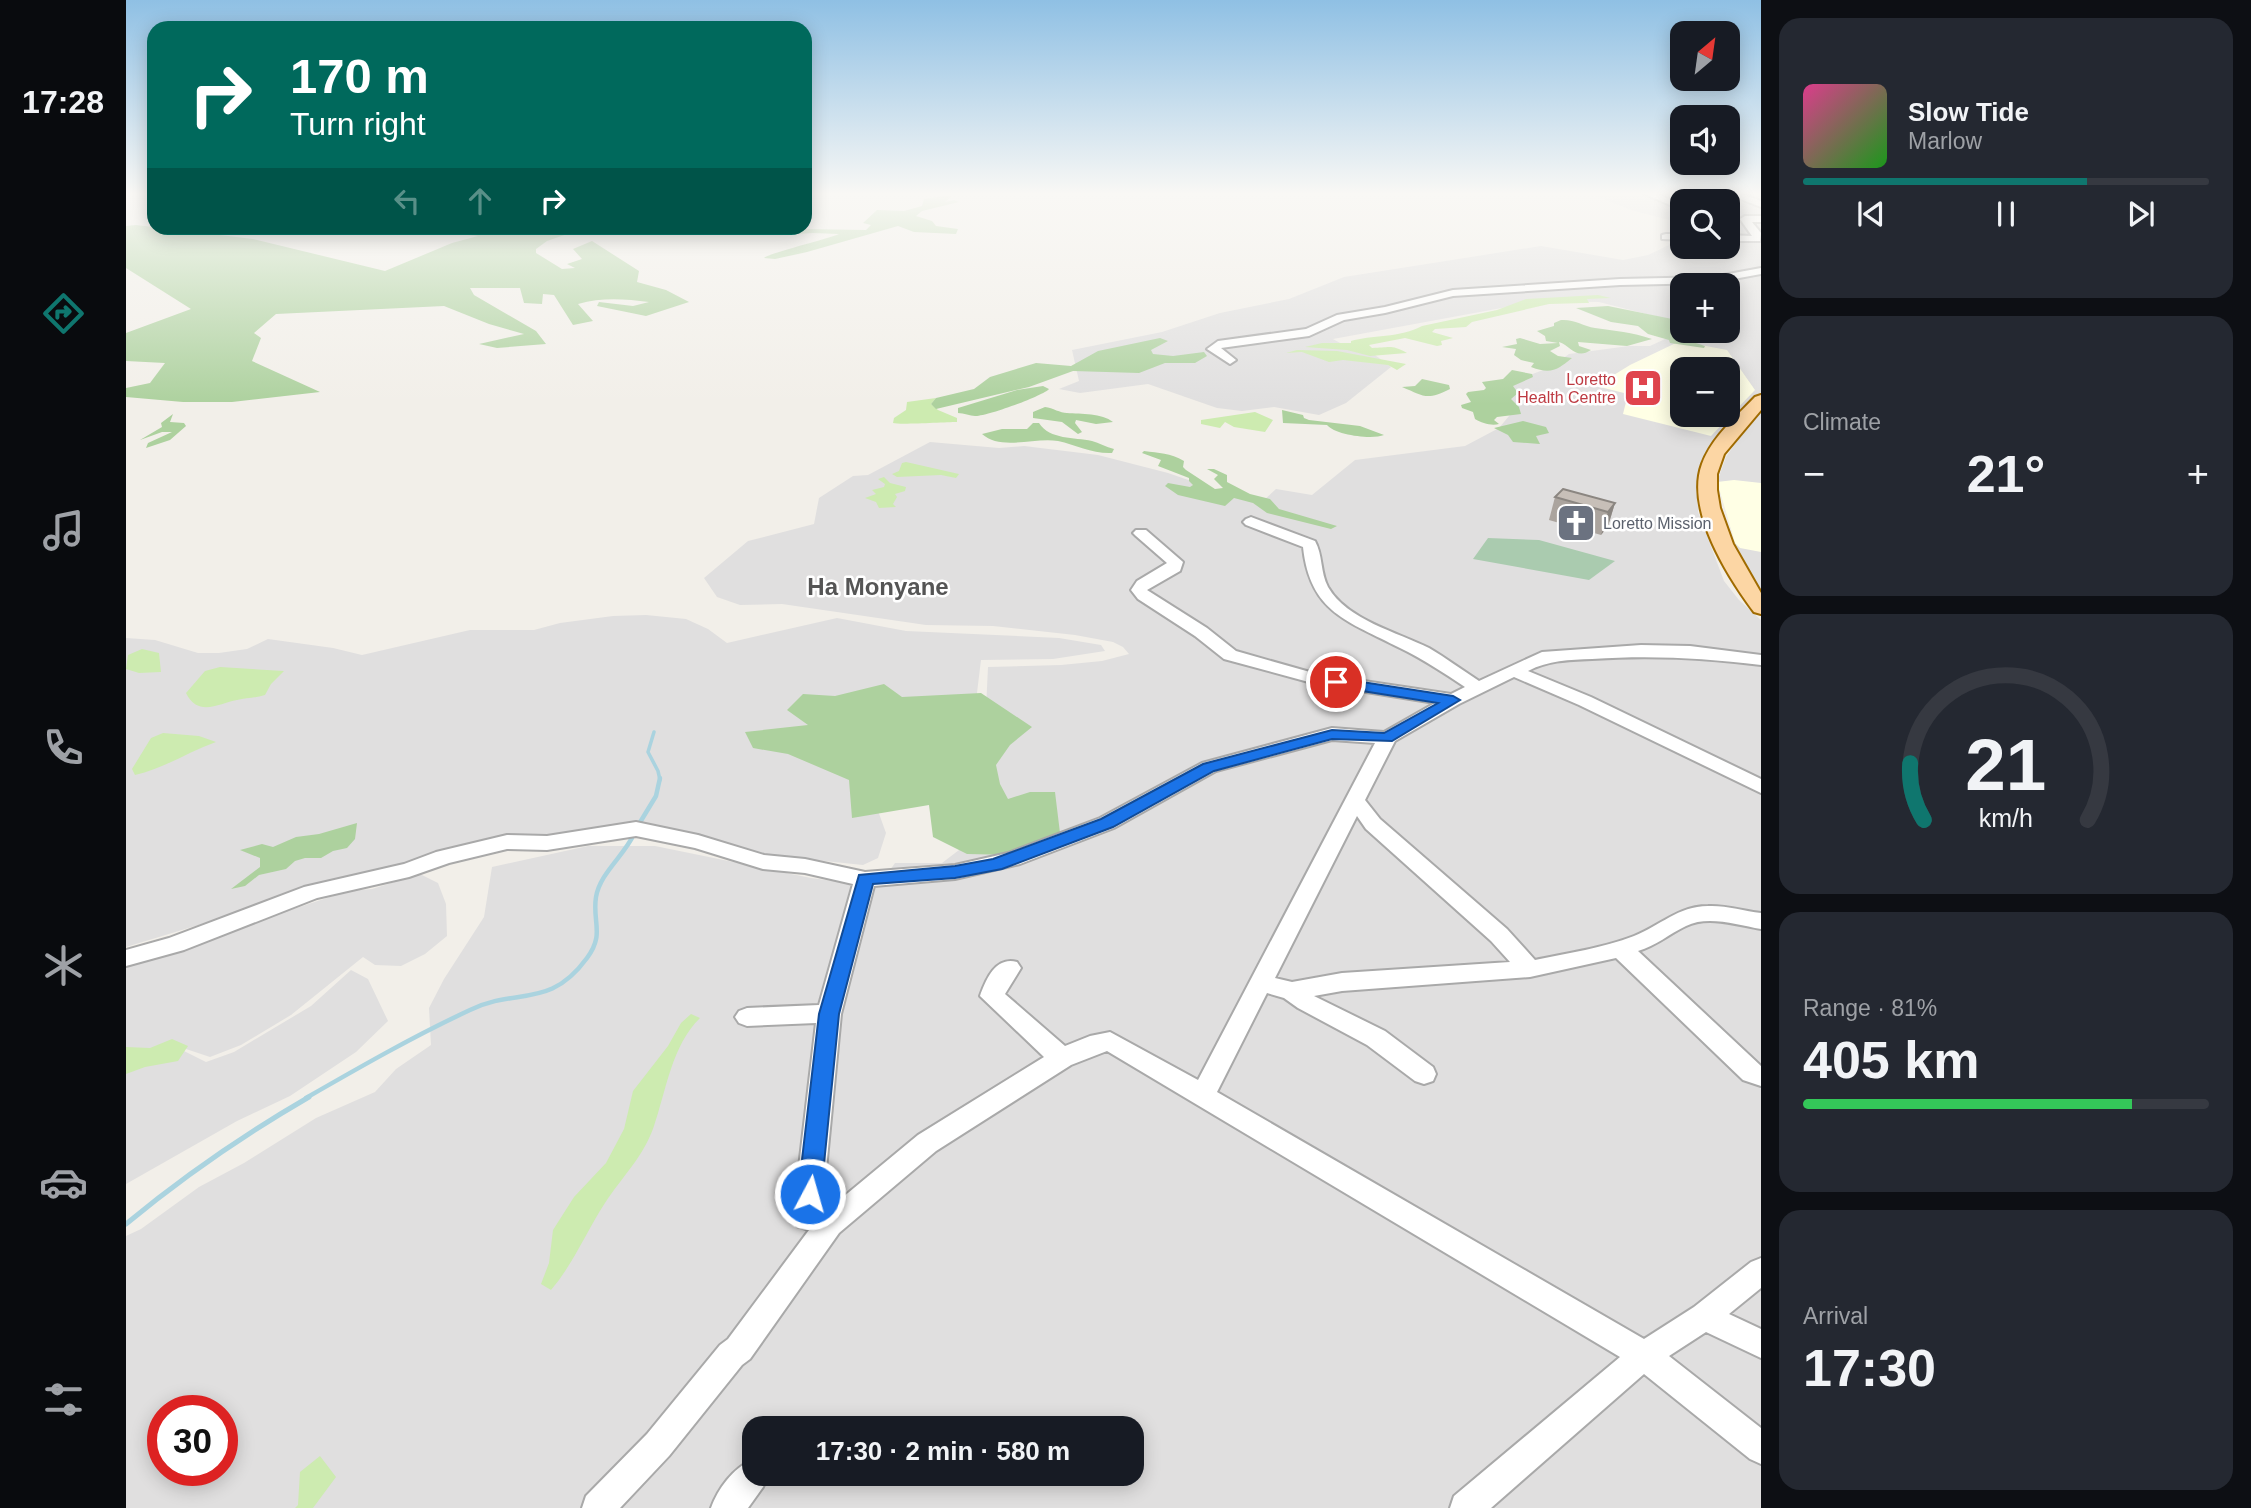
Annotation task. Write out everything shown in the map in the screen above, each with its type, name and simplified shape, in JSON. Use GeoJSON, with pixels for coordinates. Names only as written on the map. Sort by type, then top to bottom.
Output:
{"type":"FeatureCollection","features":[{"type":"Feature","properties":{"kind":"main road"},"geometry":{"type":"LineString","coordinates":[[1758,600],[1716,526],[1709,496],[1708,473],[1716,454],[1761,400]]}},
{"type":"Feature","properties":{"kind":"street"},"geometry":{"type":"LineString","coordinates":[[1230,360],[1213,349],[1218,345],[1253,342],[1309,331],[1341,317],[1385,310],[1453,293],[1632,281],[1712,280],[1761,271]]}},
{"type":"Feature","properties":{"kind":"street"},"geometry":{"type":"LineString","coordinates":[[1251,522],[1310,544],[1310,559],[1318,584],[1335,608],[1367,628],[1422,652],[1479,689]]}},
{"type":"Feature","properties":{"kind":"street"},"geometry":{"type":"LineString","coordinates":[[1141,533],[1175,562],[1174,568],[1143,584],[1139,590],[1230,655],[1272,668],[1336,682],[1453,700]]}},
{"type":"Feature","properties":{"kind":"street"},"geometry":{"type":"LineString","coordinates":[[1202,1097],[1387,738],[1453,700],[1542,657],[1641,650],[1690,651],[1761,660]]}},
{"type":"Feature","properties":{"kind":"street"},"geometry":{"type":"LineString","coordinates":[[1514,671],[1585,701],[1761,787]]}},
{"type":"Feature","properties":{"kind":"street"},"geometry":{"type":"LineString","coordinates":[[126,958],[176,944],[312,892],[409,870],[443,857],[507,842],[547,843],[636,829],[698,842],[763,862],[805,866],[865,879],[955,872],[996,864],[1107,823],[1209,767],[1233,759],[1332,734],[1387,738]]}},
{"type":"Feature","properties":{"kind":"street"},"geometry":{"type":"LineString","coordinates":[[1356,801],[1373,824],[1499,934],[1530,969]]}},
{"type":"Feature","properties":{"kind":"street"},"geometry":{"type":"LineString","coordinates":[[829,1225],[807,1218],[829,1014],[865,879]]}},
{"type":"Feature","properties":{"kind":"street"},"geometry":{"type":"LineString","coordinates":[[1261,983],[1292,990],[1342,982],[1530,969],[1644,941],[1679,920],[1695,915],[1709,913],[1761,921]]}},
{"type":"Feature","properties":{"kind":"street"},"geometry":{"type":"LineString","coordinates":[[1620,948],[1752,1073],[1761,1076]]}},
{"type":"Feature","properties":{"kind":"street"},"geometry":{"type":"LineString","coordinates":[[1009,968],[996,983],[992,996],[1062,1058]]}},
{"type":"Feature","properties":{"kind":"street"},"geometry":{"type":"LineString","coordinates":[[1292,990],[1306,1002],[1376,1038],[1424,1074]]}},
{"type":"Feature","properties":{"kind":"street"},"geometry":{"type":"LineString","coordinates":[[747,1017],[829,1014]]}},
{"type":"Feature","properties":{"kind":"street"},"geometry":{"type":"LineString","coordinates":[[598,1508],[658,1445],[731,1355],[739,1349],[829,1225],[927,1143],[1062,1058],[1090,1045],[1110,1041],[1644,1355],[1761,1448]]}},
{"type":"Feature","properties":{"kind":"street"},"geometry":{"type":"LineString","coordinates":[[1466,1508],[1644,1355],[1704,1317],[1761,1271]]}},
{"type":"Feature","properties":{"kind":"street"},"geometry":{"type":"LineString","coordinates":[[1704,1317],[1761,1343]]}},
{"type":"Feature","properties":{"kind":"street"},"geometry":{"type":"LineString","coordinates":[[727,1508],[744,1486]]}},
{"type":"Feature","properties":{"kind":"shaded area"},"geometry":{"type":"Polygon","coordinates":[[[1431,263],[1761,263],[1761,393],[1740,418],[1740,357],[1670,357],[1670,427],[1733,427],[1702,464],[1698,512],[1724,581],[1739,600],[1761,620],[1761,1508],[126,1508],[126,1236],[141,1229],[199,1187],[244,1163],[316,1118],[375,1092],[396,1069],[431,1045],[429,1008],[444,979],[484,917],[492,867],[588,846],[655,846],[811,878],[878,887],[895,863],[942,863],[980,834],[988,667],[1061,665],[1102,661],[1129,654],[1113,642],[1075,635],[993,626],[926,625],[782,604],[740,605],[717,597],[704,578],[748,541],[814,524],[819,498],[853,476],[868,475],[930,442],[999,448],[1024,446],[1098,455],[1168,473],[1197,483],[1208,490],[1263,501],[1276,489],[1312,495],[1355,460],[1465,446],[1499,428],[1514,410],[1497,393],[1517,380],[1551,367],[1569,354],[1650,346],[1670,337],[1670,343],[1740,343],[1740,273],[1670,273],[1670,320],[1599,302],[1539,301],[1333,339],[1356,352],[1375,355],[1391,367],[1346,403],[1319,415],[1274,407],[1242,411],[1217,408],[1148,384],[1080,393],[1059,389],[1079,381],[1072,350],[1162,332],[1220,313],[1289,299],[1344,277],[1431,263]]]}},
{"type":"Feature","properties":{"kind":"shaded area","name":"Loretto Health Centre"},"geometry":{"type":"Polygon","coordinates":[[[1676,343],[1727,350],[1732,357],[1670,357],[1670,426],[1623,414],[1628,394],[1596,386],[1630,365],[1676,343]]]}},
{"type":"Feature","properties":{"kind":"shaded area","name":"Loretto Health Centre"},"geometry":{"type":"Polygon","coordinates":[[[1740,369],[1755,390],[1740,406],[1740,369]]]}},
{"type":"Feature","properties":{"kind":"shaded area"},"geometry":{"type":"Polygon","coordinates":[[[1761,412],[1761,591],[1735,543],[1717,482],[1726,457],[1749,423],[1761,412]]]}},
{"type":"Feature","properties":{"kind":"shaded area","name":"Loretto Health Centre"},"geometry":{"type":"Polygon","coordinates":[[[1675,427],[1720,427],[1711,436],[1675,427]]]}},
{"type":"Feature","properties":{"kind":"shaded area"},"geometry":{"type":"Polygon","coordinates":[[[1734,480],[1761,483],[1761,552],[1740,548],[1735,543],[1717,482],[1734,480]]]}},
{"type":"Feature","properties":{"kind":"shaded area"},"geometry":{"type":"Polygon","coordinates":[[[1488,538],[1539,540],[1615,561],[1589,580],[1473,559],[1488,538]]]}},
{"type":"Feature","properties":{"kind":"shaded area"},"geometry":{"type":"Polygon","coordinates":[[[646,615],[686,619],[708,629],[727,643],[837,618],[906,631],[1059,638],[1101,645],[1105,651],[1053,659],[981,660],[976,701],[873,797],[886,833],[878,858],[863,865],[758,854],[653,829],[550,837],[505,835],[458,846],[126,947],[126,638],[155,640],[198,653],[247,649],[268,639],[362,655],[470,630],[534,630],[560,623],[646,615]]]}},
{"type":"Feature","properties":{"kind":"shaded area"},"geometry":{"type":"Polygon","coordinates":[[[420,874],[438,883],[446,904],[447,936],[425,954],[401,966],[375,965],[363,957],[291,1015],[241,1045],[210,1057],[177,1046],[126,1055],[126,964],[348,891],[372,889],[420,874]]]}},
{"type":"Feature","properties":{"kind":"shaded area"},"geometry":{"type":"Polygon","coordinates":[[[351,970],[368,979],[388,1021],[356,1052],[290,1096],[237,1121],[126,1184],[126,1060],[182,1050],[206,1062],[234,1052],[311,1006],[351,970]]]}},
{"type":"Feature","properties":{"kind":"green space"},"geometry":{"type":"Polygon","coordinates":[[[126,263],[354,263],[385,271],[403,263],[553,263],[562,269],[575,268],[569,263],[627,263],[639,271],[637,282],[666,290],[689,302],[646,316],[597,306],[599,302],[633,306],[649,302],[596,300],[578,304],[593,321],[573,325],[554,295],[543,294],[542,304],[524,303],[520,288],[470,288],[474,295],[536,331],[546,344],[497,348],[479,344],[524,334],[489,324],[444,306],[276,314],[254,333],[261,338],[252,361],[320,392],[232,402],[183,402],[126,397],[126,388],[150,383],[165,363],[126,361],[126,333],[191,309],[126,268],[126,263]]]}},
{"type":"Feature","properties":{"kind":"green space"},"geometry":{"type":"Polygon","coordinates":[[[1598,295],[1611,298],[1587,299],[1589,303],[1549,304],[1472,322],[1466,327],[1435,329],[1432,332],[1453,338],[1441,341],[1442,345],[1405,338],[1369,345],[1372,348],[1393,347],[1407,353],[1370,356],[1347,350],[1305,347],[1322,343],[1351,343],[1359,339],[1405,333],[1422,326],[1497,310],[1526,299],[1598,295]]]}},
{"type":"Feature","properties":{"kind":"green space"},"geometry":{"type":"Polygon","coordinates":[[[1608,306],[1670,319],[1670,343],[1669,340],[1648,334],[1638,326],[1611,322],[1576,308],[1608,306]]]}},
{"type":"Feature","properties":{"kind":"green space"},"geometry":{"type":"Polygon","coordinates":[[[1561,320],[1652,339],[1627,346],[1578,342],[1579,346],[1591,350],[1581,354],[1559,342],[1560,346],[1550,351],[1558,356],[1572,358],[1550,371],[1531,367],[1534,363],[1514,355],[1516,349],[1502,347],[1517,344],[1516,339],[1520,338],[1540,344],[1558,343],[1546,341],[1545,336],[1537,331],[1554,326],[1554,323],[1561,320]]]}},
{"type":"Feature","properties":{"kind":"green space"},"geometry":{"type":"Polygon","coordinates":[[[1160,338],[1168,341],[1151,350],[1153,354],[1173,356],[1204,352],[1207,356],[1195,363],[1165,363],[1139,373],[1073,371],[1029,387],[936,409],[931,404],[936,398],[974,389],[990,377],[1036,363],[1071,366],[1098,351],[1160,338]]]}},
{"type":"Feature","properties":{"kind":"green space"},"geometry":{"type":"Polygon","coordinates":[[[1670,343],[1696,343],[1705,346],[1670,343]]]}},
{"type":"Feature","properties":{"kind":"green space"},"geometry":{"type":"Polygon","coordinates":[[[1297,350],[1337,351],[1406,364],[1397,370],[1388,365],[1343,360],[1329,362],[1302,352],[1286,353],[1297,350]]]}},
{"type":"Feature","properties":{"kind":"green space"},"geometry":{"type":"Polygon","coordinates":[[[1512,370],[1532,374],[1533,377],[1513,386],[1518,393],[1511,399],[1519,407],[1521,414],[1497,417],[1494,420],[1499,424],[1490,424],[1475,419],[1473,412],[1462,408],[1461,405],[1471,402],[1466,394],[1468,392],[1484,390],[1486,388],[1482,382],[1503,379],[1512,370]]]}},
{"type":"Feature","properties":{"kind":"green space"},"geometry":{"type":"Polygon","coordinates":[[[1422,379],[1449,385],[1450,389],[1425,396],[1402,387],[1415,386],[1422,379]]]}},
{"type":"Feature","properties":{"kind":"green space"},"geometry":{"type":"Polygon","coordinates":[[[1043,386],[1049,389],[1001,410],[975,416],[958,413],[958,408],[1017,390],[1043,386]]]}},
{"type":"Feature","properties":{"kind":"green space"},"geometry":{"type":"Polygon","coordinates":[[[936,398],[931,404],[957,418],[957,422],[893,423],[894,418],[906,410],[907,402],[936,398]]]}},
{"type":"Feature","properties":{"kind":"green space"},"geometry":{"type":"Polygon","coordinates":[[[1045,407],[1064,413],[1097,415],[1113,422],[1096,424],[1076,420],[1075,423],[1082,432],[1078,434],[1062,422],[1033,418],[1033,412],[1045,407]]]}},
{"type":"Feature","properties":{"kind":"green space"},"geometry":{"type":"Polygon","coordinates":[[[1282,410],[1303,415],[1309,420],[1360,426],[1384,435],[1354,436],[1331,429],[1327,425],[1283,423],[1282,410]]]}},
{"type":"Feature","properties":{"kind":"green space"},"geometry":{"type":"Polygon","coordinates":[[[1255,412],[1273,420],[1265,432],[1234,427],[1225,422],[1220,428],[1201,424],[1201,420],[1255,412]]]}},
{"type":"Feature","properties":{"kind":"green space"},"geometry":{"type":"Polygon","coordinates":[[[173,414],[170,422],[184,423],[186,426],[170,440],[146,448],[148,443],[172,432],[162,432],[140,440],[162,427],[161,423],[173,414]]]}},
{"type":"Feature","properties":{"kind":"green space"},"geometry":{"type":"Polygon","coordinates":[[[1523,421],[1546,427],[1549,433],[1536,436],[1540,444],[1513,442],[1508,435],[1494,428],[1523,421]]]}},
{"type":"Feature","properties":{"kind":"green space"},"geometry":{"type":"Polygon","coordinates":[[[1033,423],[1039,423],[1056,435],[1092,441],[1114,449],[1112,453],[1098,452],[1049,440],[999,442],[982,434],[1002,429],[1027,429],[1033,423]]]}},
{"type":"Feature","properties":{"kind":"green space"},"geometry":{"type":"Polygon","coordinates":[[[1144,451],[1169,455],[1184,461],[1183,467],[1186,470],[1215,489],[1223,488],[1214,479],[1218,475],[1207,469],[1227,475],[1227,482],[1250,494],[1270,499],[1279,509],[1337,526],[1331,529],[1267,513],[1253,503],[1234,498],[1225,506],[1178,495],[1165,486],[1168,483],[1190,487],[1193,485],[1189,478],[1158,466],[1161,460],[1142,453],[1144,451]]]}},
{"type":"Feature","properties":{"kind":"green space"},"geometry":{"type":"Polygon","coordinates":[[[902,463],[959,474],[956,478],[941,475],[897,477],[892,474],[899,471],[902,463]]]}},
{"type":"Feature","properties":{"kind":"green space"},"geometry":{"type":"Polygon","coordinates":[[[884,477],[890,483],[906,487],[905,491],[895,494],[897,497],[893,504],[896,507],[879,508],[876,502],[865,498],[876,494],[872,490],[884,487],[885,484],[878,479],[884,477]]]}},
{"type":"Feature","properties":{"kind":"green space"},"geometry":{"type":"Polygon","coordinates":[[[142,649],[159,653],[161,672],[139,673],[126,669],[128,655],[142,649]]]}},
{"type":"Feature","properties":{"kind":"green space"},"geometry":{"type":"Polygon","coordinates":[[[220,667],[284,671],[271,684],[265,695],[210,707],[203,707],[191,701],[186,693],[205,671],[220,667]]]}},
{"type":"Feature","properties":{"kind":"green space"},"geometry":{"type":"Polygon","coordinates":[[[884,684],[902,697],[981,693],[1032,727],[1010,745],[996,765],[1000,784],[1008,799],[1030,792],[1055,792],[1060,833],[1012,855],[967,854],[933,837],[929,805],[852,818],[849,780],[788,754],[753,748],[745,732],[808,725],[787,710],[803,694],[835,696],[884,684]]]}},
{"type":"Feature","properties":{"kind":"green space"},"geometry":{"type":"Polygon","coordinates":[[[163,733],[199,736],[216,742],[135,775],[132,769],[151,738],[163,733]]]}},
{"type":"Feature","properties":{"kind":"green space"},"geometry":{"type":"Polygon","coordinates":[[[357,823],[355,839],[347,848],[333,851],[321,858],[295,861],[286,869],[259,875],[245,886],[231,889],[260,867],[260,858],[240,850],[262,844],[273,847],[296,837],[319,834],[357,823]]]}},
{"type":"Feature","properties":{"kind":"green space"},"geometry":{"type":"Polygon","coordinates":[[[691,1014],[700,1018],[690,1029],[676,1055],[650,1137],[551,1290],[541,1284],[549,1263],[553,1230],[574,1197],[606,1163],[624,1129],[633,1091],[668,1046],[681,1023],[691,1014]]]}},
{"type":"Feature","properties":{"kind":"green space"},"geometry":{"type":"Polygon","coordinates":[[[172,1039],[188,1046],[178,1061],[145,1067],[126,1074],[126,1047],[150,1048],[172,1039]]]}},
{"type":"Feature","properties":{"kind":"green space"},"geometry":{"type":"Polygon","coordinates":[[[320,1456],[336,1477],[313,1508],[295,1508],[298,1505],[300,1472],[320,1456]]]}},
{"type":"Feature","properties":{"kind":"building"},"geometry":{"type":"Polygon","coordinates":[[[1563,489],[1615,503],[1608,512],[1555,497],[1563,489]]]}},
{"type":"Feature","properties":{"kind":"waterway"},"geometry":{"type":"LineString","coordinates":[[654,732],[648,752],[660,779]]}},
{"type":"Feature","properties":{"kind":"waterway"},"geometry":{"type":"LineString","coordinates":[[639,824],[656,796],[660,779]]}},
{"type":"Feature","properties":{"kind":"waterway"},"geometry":{"type":"LineString","coordinates":[[306,1098],[470,1010],[487,1003],[546,991],[573,974],[587,958],[595,942],[598,888],[634,834]]}},
{"type":"Feature","properties":{"kind":"waterway"},"geometry":{"type":"LineString","coordinates":[[126,1224],[215,1156],[309,1097]]}},
{"type":"Feature","properties":{"kind":"place","name":"Loretto Health Centre"},"geometry":{"type":"Point","coordinates":[1643,388]}},
{"type":"Feature","properties":{"kind":"place","name":"Loretto Mission"},"geometry":{"type":"Point","coordinates":[1576,523]}},
{"type":"Feature","properties":{"kind":"district","name":"Ha Monyane"},"geometry":{"type":"Point","coordinates":[878,587]}},
{"type":"Feature","properties":{"kind":"route"},"geometry":{"type":"LineString","coordinates":[[810,1194],[829,1014],[865,879],[955,872],[1013,859],[1107,823],[1209,767],[1332,734],[1387,738],[1453,700],[1336,682]]}}]}
